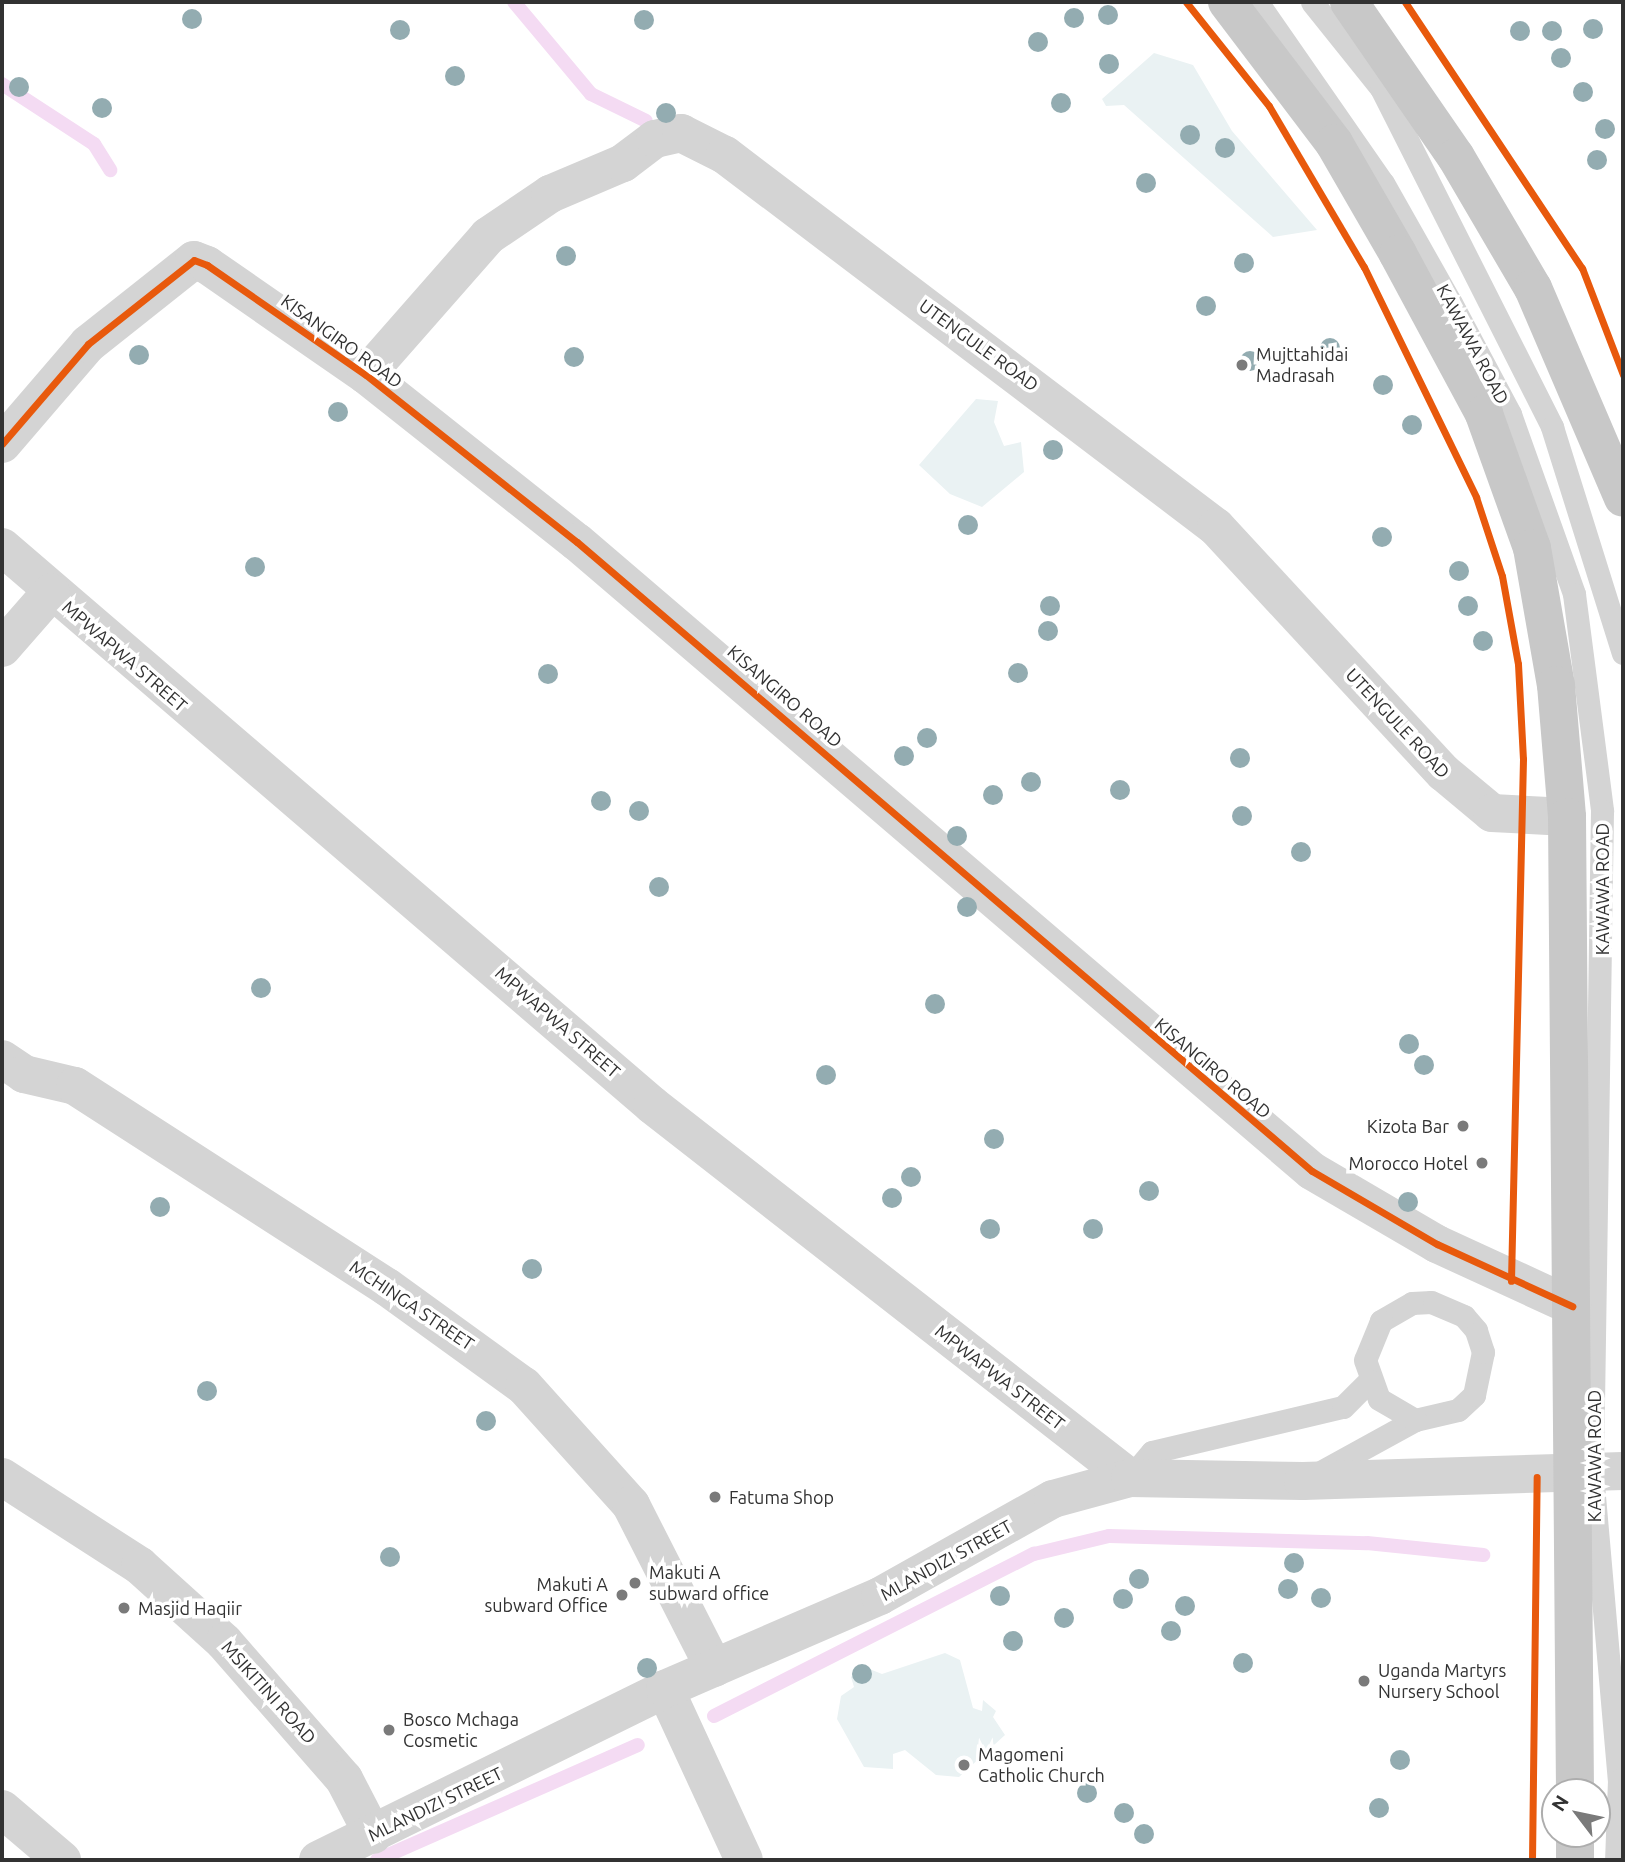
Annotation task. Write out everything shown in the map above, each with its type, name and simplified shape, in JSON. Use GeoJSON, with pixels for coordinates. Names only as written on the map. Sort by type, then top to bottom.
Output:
{"type":"FeatureCollection","features":[{"type":"Feature","properties":{"kind":"main road","name":"KAWAWA ROAD"},"geometry":{"type":"LineString","coordinates":[[1227,2],[1334,143],[1484,414],[1532,548],[1556,685],[1567,817],[1572,1306],[1596,1473],[1576,1778]]}},
{"type":"Feature","properties":{"kind":"main road"},"geometry":{"type":"LineString","coordinates":[[1349,2],[1456,157],[1533,288],[1623,498]]}},
{"type":"Feature","properties":{"kind":"street","name":"UTENGULE ROAD"},"geometry":{"type":"LineString","coordinates":[[366,375],[488,236],[550,194],[623,163],[655,139],[681,132],[725,155],[1216,527],[1444,773],[1492,813],[1567,817]]}},
{"type":"Feature","properties":{"kind":"street","name":"KISANGIRO ROAD"},"geometry":{"type":"LineString","coordinates":[[2,444],[88,344],[194,260],[366,375],[702,644],[1312,1171],[1437,1244],[1572,1306]]}},
{"type":"Feature","properties":{"kind":"street","name":"MPWAPWA STREET"},"geometry":{"type":"LineString","coordinates":[[2,547],[51,592],[652,1105],[1130,1478]]}},
{"type":"Feature","properties":{"kind":"street"},"geometry":{"type":"LineString","coordinates":[[2,648],[51,592]]}},
{"type":"Feature","properties":{"kind":"street","name":"MCHINGA STREET"},"geometry":{"type":"LineString","coordinates":[[2,1059],[24,1074],[75,1086],[325,1246],[524,1386],[631,1505],[714,1668]]}},
{"type":"Feature","properties":{"kind":"street","name":"MLANDIZI STREET"},"geometry":{"type":"LineString","coordinates":[[318,1860],[665,1689],[880,1596],[1053,1499],[1130,1478],[1303,1481],[1596,1473]]}},
{"type":"Feature","properties":{"kind":"street","name":"MSIKITINI ROAD"},"geometry":{"type":"LineString","coordinates":[[2,1477],[140,1566],[224,1642],[336,1769],[373,1835]]}},
{"type":"Feature","properties":{"kind":"street"},"geometry":{"type":"LineString","coordinates":[[665,1689],[744,1860]]}},
{"type":"Feature","properties":{"kind":"street"},"geometry":{"type":"LineString","coordinates":[[2,1809],[62,1860]]}},
{"type":"Feature","properties":{"kind":"lane","name":"KAWAWA ROAD"},"geometry":{"type":"LineString","coordinates":[[1257,2],[1383,183],[1451,303],[1510,414],[1574,594],[1602,811],[1596,1473],[1619,1780],[1616,1860]]}},
{"type":"Feature","properties":{"kind":"lane","name":"KAWAWA ROAD"},"geometry":{"type":"LineString","coordinates":[[1312,2],[1381,88],[1552,427],[1623,653]]}},
{"type":"Feature","properties":{"kind":"lane"},"geometry":{"type":"LineString","coordinates":[[1303,1481],[1415,1420],[1438,1419],[1474,1395],[1483,1352],[1464,1316],[1432,1302],[1396,1310],[1370,1339],[1369,1381],[1379,1399],[1415,1420]]}},
{"type":"Feature","properties":{"kind":"lane"},"geometry":{"type":"LineString","coordinates":[[1130,1478],[1152,1452],[1343,1407],[1369,1381]]}},
{"type":"Feature","properties":{"kind":"shaded area"},"geometry":{"type":"Polygon","coordinates":[[[1154,53],[1193,65],[1232,131],[1317,230],[1273,237],[1124,105],[1106,106],[1102,99],[1154,53]]]}},
{"type":"Feature","properties":{"kind":"shaded area"},"geometry":{"type":"Polygon","coordinates":[[[976,399],[998,401],[994,422],[1004,446],[1021,442],[1024,472],[982,507],[950,494],[919,465],[976,399]]]}},
{"type":"Feature","properties":{"kind":"shaded area"},"geometry":{"type":"Polygon","coordinates":[[[945,1653],[960,1660],[973,1708],[982,1711],[983,1700],[996,1711],[993,1717],[1005,1735],[959,1777],[936,1775],[905,1750],[893,1754],[893,1769],[864,1767],[837,1719],[841,1696],[854,1687],[851,1677],[862,1666],[882,1674],[945,1653]]]}},
{"type":"Feature","properties":{"kind":"waterway"},"geometry":{"type":"LineString","coordinates":[[514,2],[591,94],[646,121]]}},
{"type":"Feature","properties":{"kind":"waterway"},"geometry":{"type":"LineString","coordinates":[[2,84],[94,144],[110,170]]}},
{"type":"Feature","properties":{"kind":"waterway"},"geometry":{"type":"LineString","coordinates":[[714,1716],[1034,1554],[1109,1536],[1367,1543],[1483,1555]]}},
{"type":"Feature","properties":{"kind":"waterway"},"geometry":{"type":"LineString","coordinates":[[377,1860],[638,1745]]}},
{"type":"Feature","properties":{"kind":"cycle path"},"geometry":{"type":"LineString","coordinates":[[1186,2],[1269,106],[1364,267],[1476,497],[1502,576],[1518,664],[1523,759],[1511,1281]]}},
{"type":"Feature","properties":{"kind":"cycle path"},"geometry":{"type":"LineString","coordinates":[[1405,2],[1582,268],[1623,375]]}},
{"type":"Feature","properties":{"kind":"cycle path"},"geometry":{"type":"LineString","coordinates":[[2,444],[88,344],[194,260],[207,265],[366,375],[577,542],[1312,1171],[1437,1244],[1572,1306]]}},
{"type":"Feature","properties":{"kind":"cycle path"},"geometry":{"type":"LineString","coordinates":[[1532,1860],[1537,1477]]}},
{"type":"Feature","properties":{"kind":"place","name":"Mujttahidai Madrasah"},"geometry":{"type":"Point","coordinates":[1242,365]}},
{"type":"Feature","properties":{"kind":"place","name":"Kizota Bar"},"geometry":{"type":"Point","coordinates":[1463,1126]}},
{"type":"Feature","properties":{"kind":"place","name":"Morocco Hotel"},"geometry":{"type":"Point","coordinates":[1482,1163]}},
{"type":"Feature","properties":{"kind":"place","name":"Fatuma Shop"},"geometry":{"type":"Point","coordinates":[715,1497]}},
{"type":"Feature","properties":{"kind":"place","name":"Makuti A subward office"},"geometry":{"type":"Point","coordinates":[635,1583]}},
{"type":"Feature","properties":{"kind":"place","name":"Makuti A subward Office"},"geometry":{"type":"Point","coordinates":[622,1595]}},
{"type":"Feature","properties":{"kind":"place","name":"Masjid Haqiir"},"geometry":{"type":"Point","coordinates":[124,1608]}},
{"type":"Feature","properties":{"kind":"place","name":"Uganda Martyrs Nursery School"},"geometry":{"type":"Point","coordinates":[1364,1681]}},
{"type":"Feature","properties":{"kind":"place","name":"Bosco Mchaga Cosmetic"},"geometry":{"type":"Point","coordinates":[389,1730]}},
{"type":"Feature","properties":{"kind":"place","name":"Magomeni Catholic Church"},"geometry":{"type":"Point","coordinates":[964,1765]}}]}
